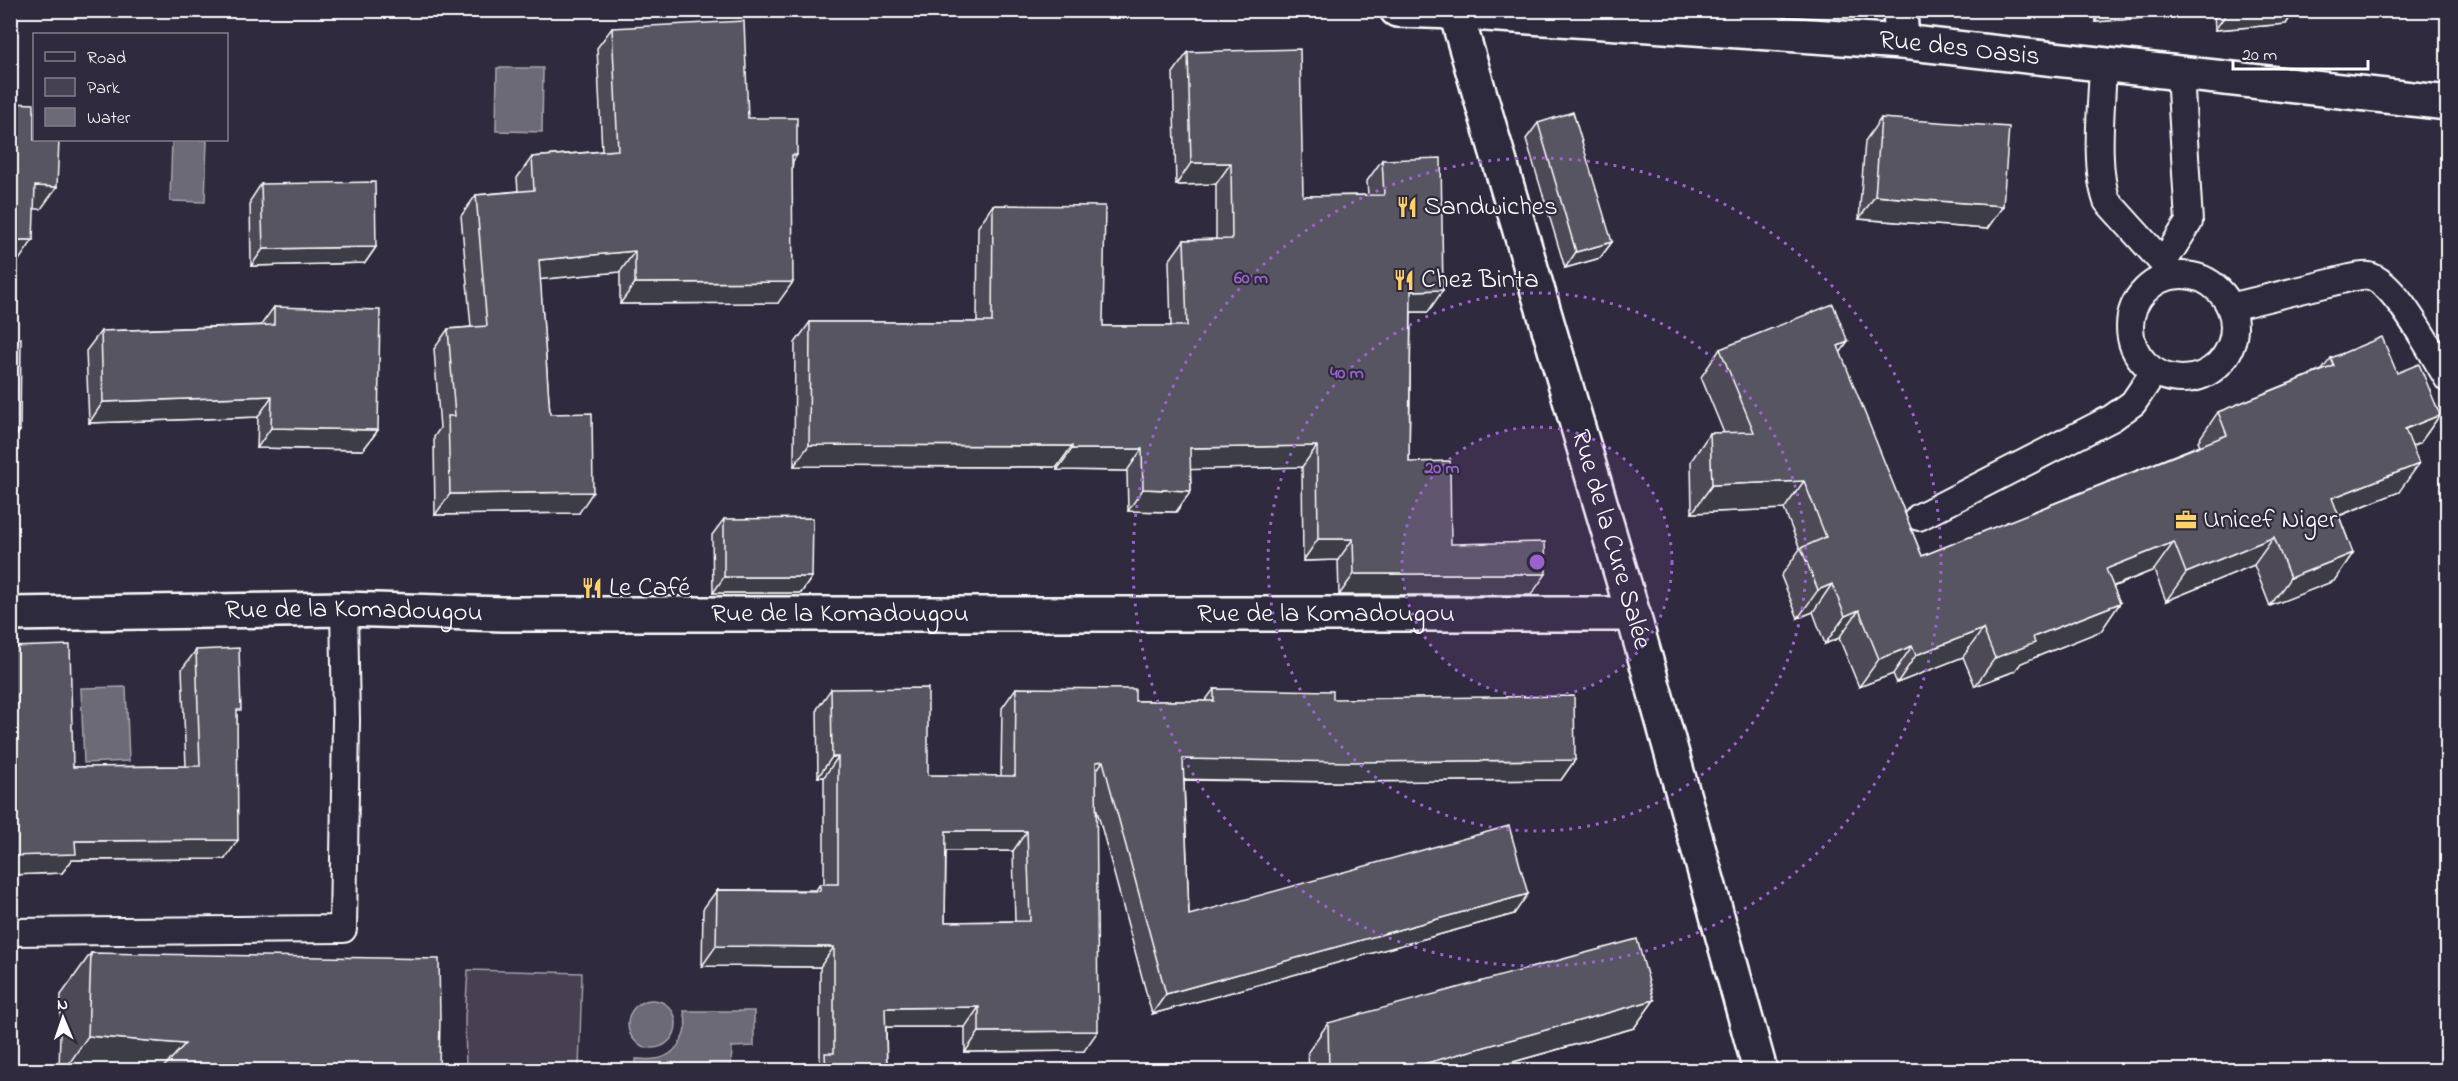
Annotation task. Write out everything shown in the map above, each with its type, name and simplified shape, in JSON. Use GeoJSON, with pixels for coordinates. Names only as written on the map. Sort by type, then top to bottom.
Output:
{"type":"FeatureCollection","features":[{"type":"Feature","properties":{"kind":"street","name":"Rue des Oasis"},"geometry":{"type":"LineString","coordinates":[[1397,10],[1901,26],[2103,64],[2448,103]]}},
{"type":"Feature","properties":{"kind":"street","name":"Rue de la Cure Salée"},"geometry":{"type":"LineString","coordinates":[[1455,11],[1633,614],[1760,1071]]}},
{"type":"Feature","properties":{"kind":"street","name":"Rue de la Komadougou"},"geometry":{"type":"LineString","coordinates":[[10,614],[344,609],[503,614],[1633,614]]}},
{"type":"Feature","properties":{"kind":"lane"},"geometry":{"type":"LineString","coordinates":[[2103,64],[2100,165],[2103,190],[2107,201],[2164,270],[2201,279],[2216,287],[2233,316],[2234,334],[2229,351],[2219,364],[2204,375],[2187,380],[2171,378],[2154,372],[2142,361],[2133,347],[2130,330],[2131,312],[2139,297],[2164,270],[2189,222],[2180,74]]}},
{"type":"Feature","properties":{"kind":"lane"},"geometry":{"type":"LineString","coordinates":[[2230,308],[2350,278],[2368,276],[2383,284],[2397,296],[2448,379]]}},
{"type":"Feature","properties":{"kind":"lane"},"geometry":{"type":"LineString","coordinates":[[1919,517],[2112,418],[2133,403],[2154,372]]}},
{"type":"Feature","properties":{"kind":"lane"},"geometry":{"type":"LineString","coordinates":[[10,932],[343,930],[346,720],[344,609]]}},
{"type":"Feature","properties":{"kind":"green space"},"geometry":{"type":"Polygon","coordinates":[[[468,970],[582,973],[579,1070],[466,1070],[465,1018],[468,970]]]}},
{"type":"Feature","properties":{"kind":"water"},"geometry":{"type":"Polygon","coordinates":[[[497,68],[543,68],[542,132],[496,131],[497,68]]]}},
{"type":"Feature","properties":{"kind":"water"},"geometry":{"type":"Polygon","coordinates":[[[172,141],[207,141],[205,202],[170,201],[172,141]]]}},
{"type":"Feature","properties":{"kind":"water"},"geometry":{"type":"Polygon","coordinates":[[[126,687],[129,761],[84,763],[81,688],[126,687]]]}},
{"type":"Feature","properties":{"kind":"water"},"geometry":{"type":"Polygon","coordinates":[[[652,1000],[669,1007],[676,1024],[669,1041],[652,1048],[635,1041],[628,1024],[635,1007],[652,1000]]]}},
{"type":"Feature","properties":{"kind":"water"},"geometry":{"type":"Polygon","coordinates":[[[684,1011],[754,1011],[754,1046],[732,1047],[731,1070],[636,1070],[636,1059],[664,1057],[677,1047],[684,1034],[684,1011]]]}},
{"type":"Feature","properties":{"kind":"building"},"geometry":{"type":"Polygon","coordinates":[[[744,21],[748,118],[797,118],[797,155],[792,155],[793,282],[635,283],[635,251],[539,260],[550,414],[592,413],[593,492],[450,494],[448,416],[455,416],[448,329],[487,326],[476,195],[534,190],[532,157],[618,150],[612,28],[744,21]]]}},
{"type":"Feature","properties":{"kind":"building"},"geometry":{"type":"Polygon","coordinates":[[[1300,49],[1303,196],[1384,195],[1382,160],[1441,158],[1443,290],[1411,291],[1409,462],[1450,461],[1451,544],[1545,542],[1546,574],[1354,574],[1353,539],[1318,539],[1317,446],[1190,448],[1191,491],[1143,489],[1142,449],[1072,449],[1072,446],[809,445],[810,322],[992,322],[993,205],[1105,206],[1103,326],[1187,326],[1184,240],[1232,239],[1231,163],[1191,163],[1188,52],[1300,49]]]}},
{"type":"Feature","properties":{"kind":"building"},"geometry":{"type":"Polygon","coordinates":[[[10,103],[33,104],[33,141],[59,141],[57,187],[35,186],[33,240],[10,240],[10,103]]]}},
{"type":"Feature","properties":{"kind":"building"},"geometry":{"type":"Polygon","coordinates":[[[1573,112],[1612,242],[1576,252],[1538,123],[1573,112]]]}},
{"type":"Feature","properties":{"kind":"building"},"geometry":{"type":"Polygon","coordinates":[[[1881,118],[2009,127],[2003,206],[1875,196],[1881,118]]]}},
{"type":"Feature","properties":{"kind":"building"},"geometry":{"type":"Polygon","coordinates":[[[375,182],[376,247],[263,249],[261,184],[375,182]]]}},
{"type":"Feature","properties":{"kind":"building","name":"Unicef Niger"},"geometry":{"type":"Polygon","coordinates":[[[1833,304],[1848,342],[1838,346],[1922,556],[2227,435],[2218,412],[2334,366],[2331,358],[2382,337],[2397,373],[2419,364],[2440,415],[2405,429],[2419,464],[2332,498],[2353,553],[2290,578],[2274,537],[2186,573],[2174,542],[2106,569],[2120,603],[2033,637],[2035,643],[1995,658],[1983,629],[1916,655],[1912,646],[1879,659],[1859,610],[1845,616],[1832,584],[1818,590],[1801,548],[1826,537],[1804,481],[1712,485],[1710,433],[1754,432],[1720,349],[1833,304]]]}},
{"type":"Feature","properties":{"kind":"building"},"geometry":{"type":"Polygon","coordinates":[[[274,307],[380,310],[378,430],[271,428],[272,396],[103,402],[101,331],[274,325],[274,307]]]}},
{"type":"Feature","properties":{"kind":"building"},"geometry":{"type":"Polygon","coordinates":[[[10,338],[21,338],[20,431],[10,431],[10,338]]]}},
{"type":"Feature","properties":{"kind":"building"},"geometry":{"type":"Polygon","coordinates":[[[813,518],[812,577],[724,577],[724,519],[813,518]]]}},
{"type":"Feature","properties":{"kind":"building"},"geometry":{"type":"Polygon","coordinates":[[[70,645],[73,767],[200,766],[196,650],[239,648],[241,710],[237,710],[238,840],[75,841],[76,854],[10,856],[10,647],[70,645]]]}},
{"type":"Feature","properties":{"kind":"building"},"geometry":{"type":"Polygon","coordinates":[[[928,688],[928,775],[1015,776],[1016,688],[1135,689],[1135,701],[1214,701],[1214,689],[1333,691],[1333,699],[1574,696],[1575,760],[1351,762],[1183,759],[1189,915],[1509,826],[1528,894],[1166,994],[1103,761],[1096,762],[1098,1031],[979,1032],[979,1007],[885,1008],[887,1071],[826,1071],[825,1053],[834,1053],[834,947],[716,946],[717,890],[820,891],[820,884],[838,884],[838,757],[832,757],[831,689],[928,688]],[[946,831],[945,922],[1030,921],[1027,831],[946,831]]]}},
{"type":"Feature","properties":{"kind":"building"},"geometry":{"type":"Polygon","coordinates":[[[1637,939],[1654,1000],[1398,1071],[1329,1071],[1328,1023],[1637,939]]]}},
{"type":"Feature","properties":{"kind":"building"},"geometry":{"type":"Polygon","coordinates":[[[91,953],[439,959],[439,1071],[160,1071],[185,1044],[88,1036],[91,953]]]}},
{"type":"Feature","properties":{"kind":"place","name":"Sandwiches"},"geometry":{"type":"Point","coordinates":[1407,207]}},
{"type":"Feature","properties":{"kind":"place","name":"Chez Binta"},"geometry":{"type":"Point","coordinates":[1404,280]}},
{"type":"Feature","properties":{"kind":"place","name":"Unicef Niger"},"geometry":{"type":"Point","coordinates":[2186,520]}},
{"type":"Feature","properties":{"kind":"place","name":"Le Café"},"geometry":{"type":"Point","coordinates":[592,588]}}]}
